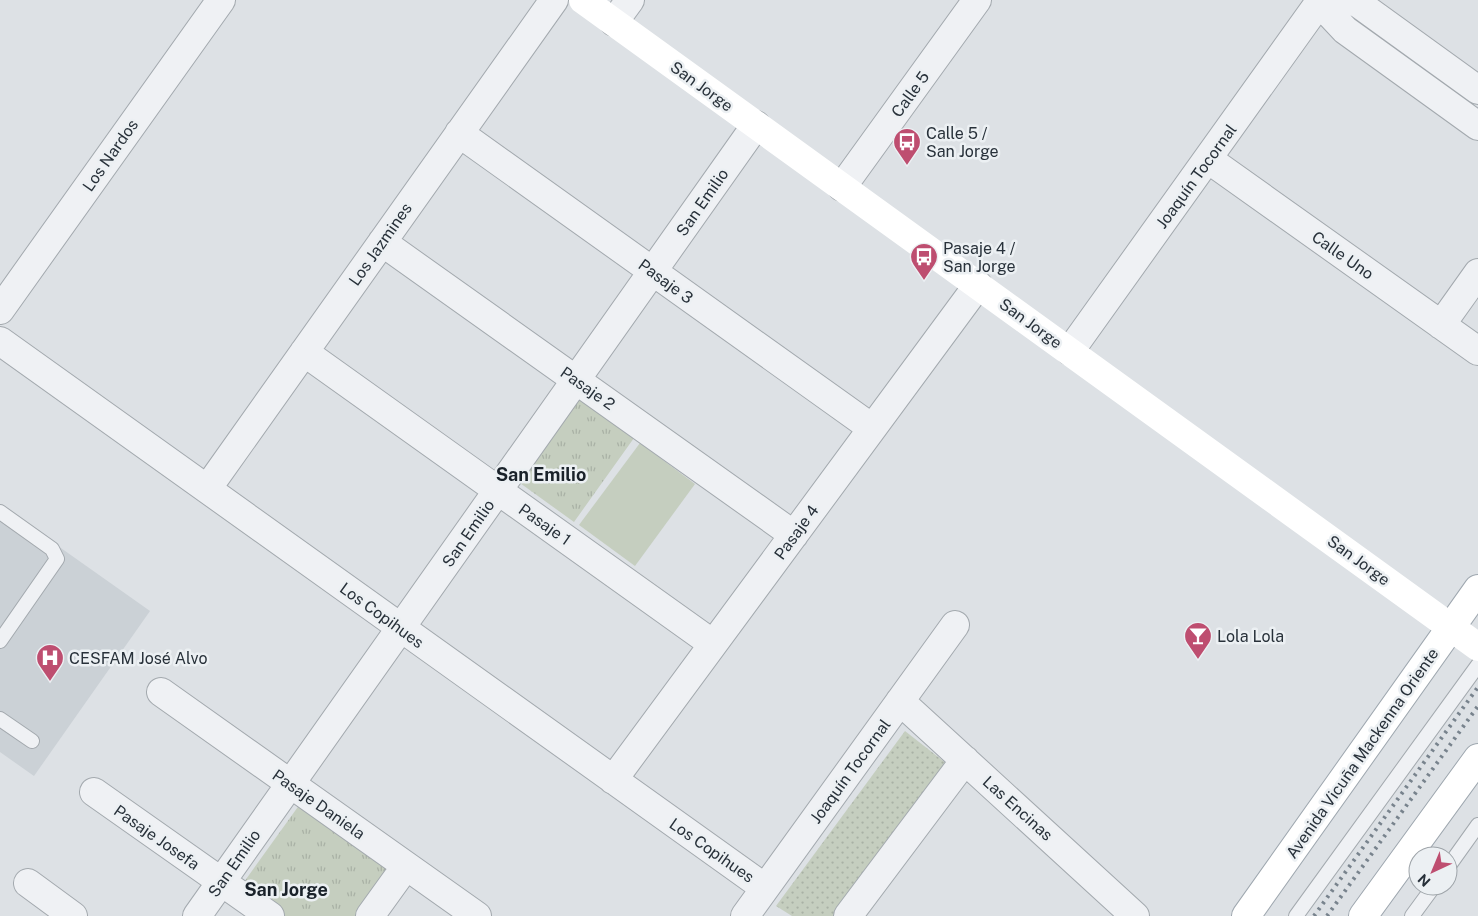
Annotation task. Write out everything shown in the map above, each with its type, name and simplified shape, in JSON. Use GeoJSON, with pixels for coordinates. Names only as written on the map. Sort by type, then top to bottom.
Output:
{"type":"FeatureCollection","features":[{"type":"Feature","properties":{"kind":"street","name":"Los Nardos"},"geometry":{"type":"LineString","coordinates":[[0,310],[220,0]]}},
{"type":"Feature","properties":{"kind":"street","name":"Los Jazmines"},"geometry":{"type":"LineString","coordinates":[[207,489],[554,0]]}},
{"type":"Feature","properties":{"kind":"street","name":"San Jorge"},"geometry":{"type":"LineString","coordinates":[[583,0],[1478,647]]}},
{"type":"Feature","properties":{"kind":"street"},"geometry":{"type":"LineString","coordinates":[[614,22],[630,0]]}},
{"type":"Feature","properties":{"kind":"street","name":"Calle 5"},"geometry":{"type":"LineString","coordinates":[[842,187],[977,0]]}},
{"type":"Feature","properties":{"kind":"street"},"geometry":{"type":"LineString","coordinates":[[1323,0],[1330,14],[1345,30],[1478,126]]}},
{"type":"Feature","properties":{"kind":"street","name":"Joaquín Tocornal"},"geometry":{"type":"LineString","coordinates":[[1070,352],[1323,0]]}},
{"type":"Feature","properties":{"kind":"street"},"geometry":{"type":"LineString","coordinates":[[1350,0],[1359,4],[1478,90]]}},
{"type":"Feature","properties":{"kind":"street","name":"San Emilio"},"geometry":{"type":"LineString","coordinates":[[197,916],[756,125]]}},
{"type":"Feature","properties":{"kind":"street","name":"Pasaje 3"},"geometry":{"type":"LineString","coordinates":[[460,133],[872,428]]}},
{"type":"Feature","properties":{"kind":"street","name":"Calle Uno"},"geometry":{"type":"LineString","coordinates":[[1208,159],[1478,351]]}},
{"type":"Feature","properties":{"kind":"street","name":"Pasaje 2"},"geometry":{"type":"LineString","coordinates":[[382,242],[794,535]]}},
{"type":"Feature","properties":{"kind":"street"},"geometry":{"type":"LineString","coordinates":[[1441,325],[1478,273]]}},
{"type":"Feature","properties":{"kind":"street","name":"Pasaje 4"},"geometry":{"type":"LineString","coordinates":[[613,780],[978,285]]}},
{"type":"Feature","properties":{"kind":"street","name":"Los Copihues"},"geometry":{"type":"LineString","coordinates":[[0,341],[613,780],[758,906]]}},
{"type":"Feature","properties":{"kind":"street","name":"Pasaje 1"},"geometry":{"type":"LineString","coordinates":[[304,352],[714,644]]}},
{"type":"Feature","properties":{"kind":"street","name":"Avenida Vicuña Mackenna Oriente"},"geometry":{"type":"LineString","coordinates":[[1246,916],[1478,589]]}},
{"type":"Feature","properties":{"kind":"street","name":"Joaquín Tocornal"},"geometry":{"type":"LineString","coordinates":[[758,906],[955,625]]}},
{"type":"Feature","properties":{"kind":"street","name":"Pasaje Daniela"},"geometry":{"type":"LineString","coordinates":[[161,692],[478,916]]}},
{"type":"Feature","properties":{"kind":"street","name":"Las Encinas"},"geometry":{"type":"LineString","coordinates":[[900,701],[1135,916]]}},
{"type":"Feature","properties":{"kind":"street"},"geometry":{"type":"LineString","coordinates":[[1363,916],[1478,758]]}},
{"type":"Feature","properties":{"kind":"street"},"geometry":{"type":"LineString","coordinates":[[848,916],[965,760]]}},
{"type":"Feature","properties":{"kind":"street","name":"Pasaje Josefa"},"geometry":{"type":"LineString","coordinates":[[94,792],[270,916]]}},
{"type":"Feature","properties":{"kind":"street"},"geometry":{"type":"LineString","coordinates":[[370,916],[406,866]]}},
{"type":"Feature","properties":{"kind":"street"},"geometry":{"type":"LineString","coordinates":[[28,883],[73,916]]}},
{"type":"Feature","properties":{"kind":"lane"},"geometry":{"type":"LineString","coordinates":[[0,512],[52,549],[57,559],[0,641]]}},
{"type":"Feature","properties":{"kind":"lane"},"geometry":{"type":"LineString","coordinates":[[1296,916],[1478,665]]}},
{"type":"Feature","properties":{"kind":"lane"},"geometry":{"type":"LineString","coordinates":[[0,720],[32,741]]}},
{"type":"Feature","properties":{"kind":"lane"},"geometry":{"type":"LineString","coordinates":[[1458,853],[1478,825]]}},
{"type":"Feature","properties":{"kind":"lane"},"geometry":{"type":"LineString","coordinates":[[1412,916],[1427,896]]}},
{"type":"Feature","properties":{"kind":"shaded area","name":"CESFAM José Alvo"},"geometry":{"type":"Polygon","coordinates":[[[0,505],[150,611],[34,776],[0,752],[0,505]]]}},
{"type":"Feature","properties":{"kind":"green space"},"geometry":{"type":"Polygon","coordinates":[[[573,394],[634,438],[574,522],[513,478],[573,394]]]}},
{"type":"Feature","properties":{"kind":"green space"},"geometry":{"type":"Polygon","coordinates":[[[640,443],[695,484],[635,566],[579,525],[640,443]]]}},
{"type":"Feature","properties":{"kind":"green space"},"geometry":{"type":"Polygon","coordinates":[[[905,731],[951,767],[838,916],[792,916],[776,906],[905,731]]]}},
{"type":"Feature","properties":{"kind":"green space"},"geometry":{"type":"Polygon","coordinates":[[[300,804],[391,869],[358,916],[277,916],[239,889],[300,804]]]}},
{"type":"Feature","properties":{"kind":"railway"},"geometry":{"type":"LineString","coordinates":[[1314,916],[1478,687]]}},
{"type":"Feature","properties":{"kind":"railway"},"geometry":{"type":"LineString","coordinates":[[1327,916],[1478,706]]}},
{"type":"Feature","properties":{"kind":"place","name":"Calle 5 / San Jorge"},"geometry":{"type":"Point","coordinates":[907,166]}},
{"type":"Feature","properties":{"kind":"place","name":"Pasaje 4 / San Jorge"},"geometry":{"type":"Point","coordinates":[924,281]}},
{"type":"Feature","properties":{"kind":"place","name":"Lola Lola"},"geometry":{"type":"Point","coordinates":[1198,660]}},
{"type":"Feature","properties":{"kind":"place","name":"CESFAM José Alvo"},"geometry":{"type":"Point","coordinates":[50,682]}},
{"type":"Feature","properties":{"kind":"district","name":"San Emilio"},"geometry":{"type":"Point","coordinates":[541,475]}},
{"type":"Feature","properties":{"kind":"district","name":"San Jorge"},"geometry":{"type":"Point","coordinates":[286,890]}}]}
